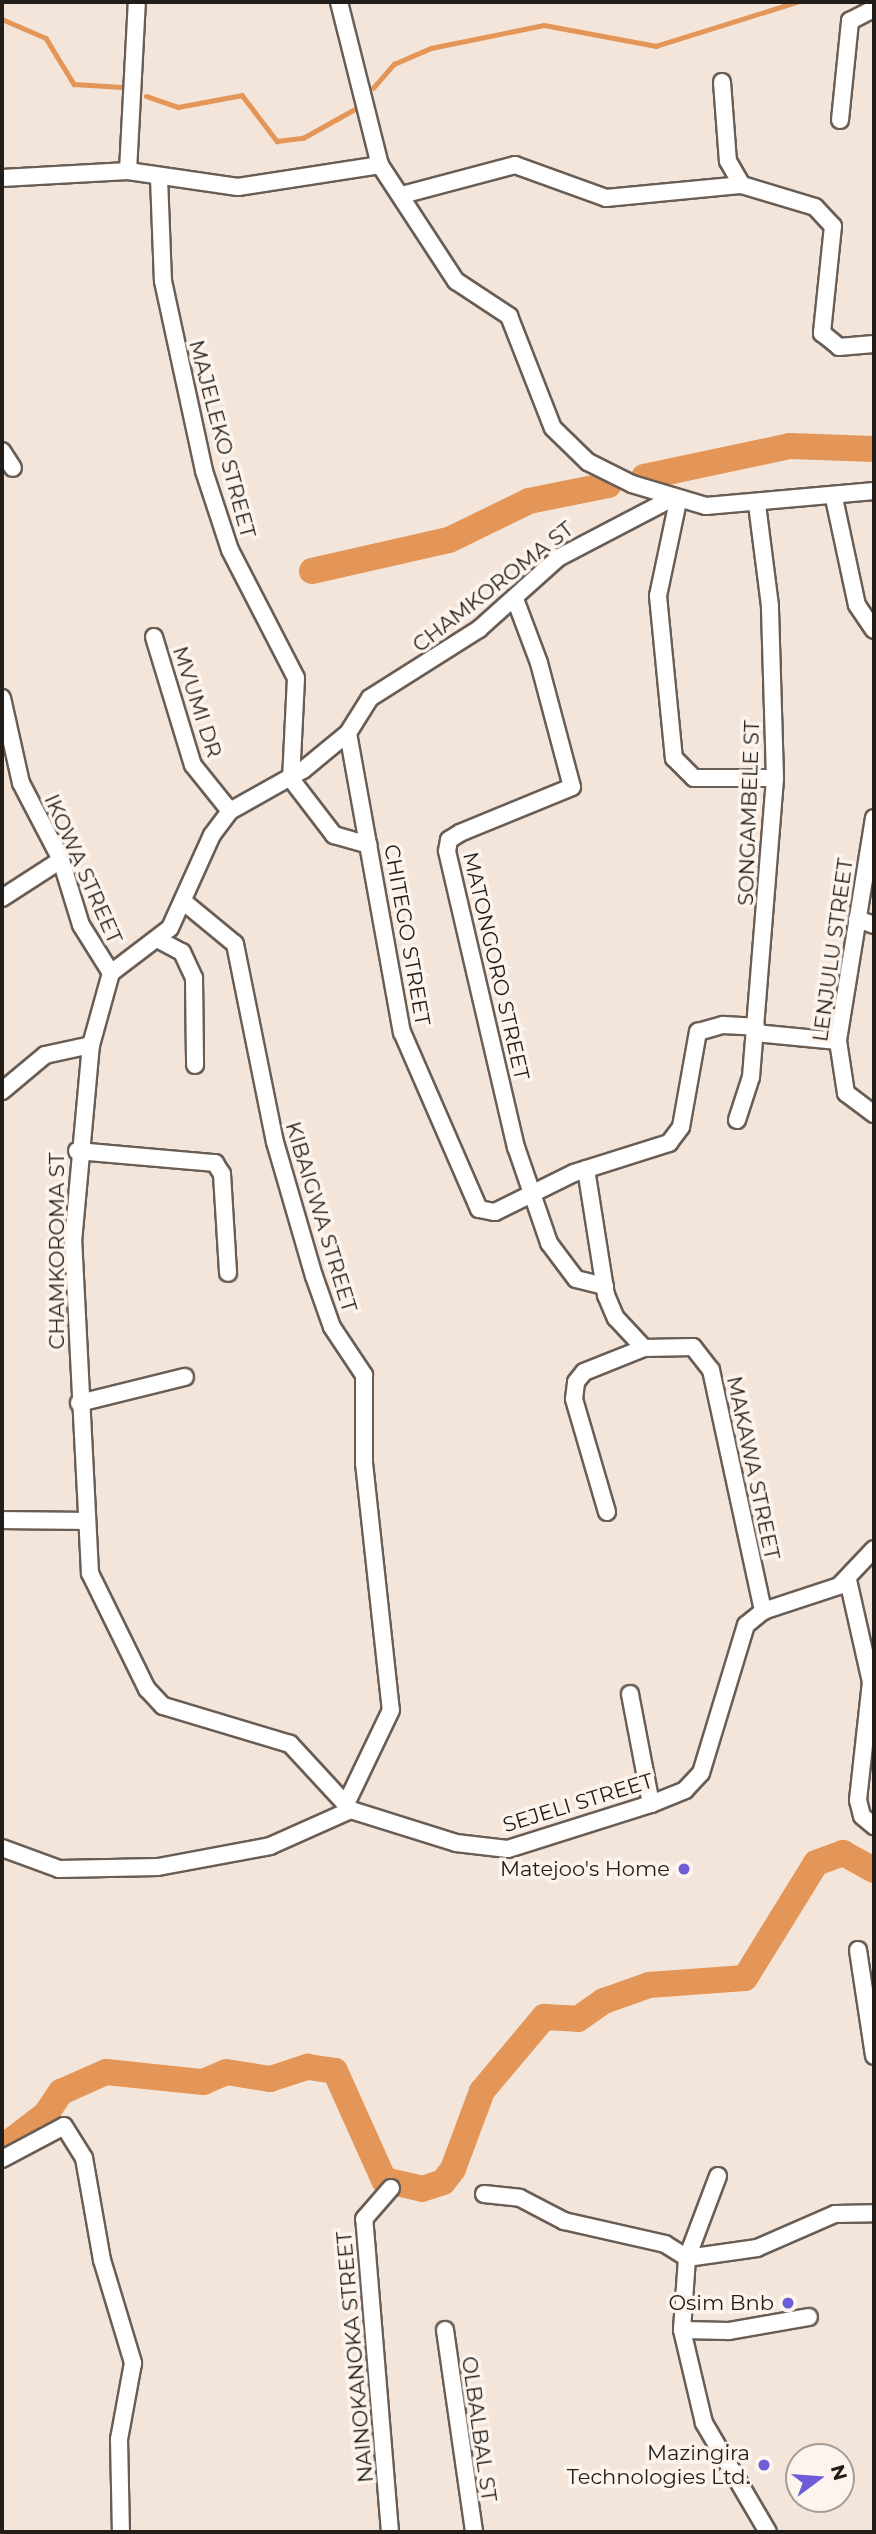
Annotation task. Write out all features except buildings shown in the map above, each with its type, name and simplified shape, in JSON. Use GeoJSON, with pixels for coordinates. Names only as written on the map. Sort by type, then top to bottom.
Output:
{"type":"FeatureCollection","features":[{"type":"Feature","properties":{"kind":"street"},"geometry":{"type":"LineString","coordinates":[[128,171],[137,2]]}},
{"type":"Feature","properties":{"kind":"street"},"geometry":{"type":"LineString","coordinates":[[339,2],[380,165],[456,281],[509,316],[561,440],[588,462],[675,500],[757,505],[834,498],[874,491]]}},
{"type":"Feature","properties":{"kind":"street"},"geometry":{"type":"LineString","coordinates":[[840,120],[850,21],[874,9]]}},
{"type":"Feature","properties":{"kind":"street"},"geometry":{"type":"LineString","coordinates":[[722,82],[728,161],[743,185]]}},
{"type":"Feature","properties":{"kind":"street"},"geometry":{"type":"LineString","coordinates":[[402,195],[510,164],[606,198],[743,185],[828,214],[833,235],[822,333],[839,347],[874,344]]}},
{"type":"Feature","properties":{"kind":"street"},"geometry":{"type":"LineString","coordinates":[[2,178],[128,171],[159,178],[269,186],[380,165]]}},
{"type":"Feature","properties":{"kind":"street","name":"MAJELEKO STREET"},"geometry":{"type":"LineString","coordinates":[[159,178],[163,281],[204,471],[230,550],[296,678],[291,779]]}},
{"type":"Feature","properties":{"kind":"street"},"geometry":{"type":"LineString","coordinates":[[2,451],[13,468]]}},
{"type":"Feature","properties":{"kind":"street"},"geometry":{"type":"LineString","coordinates":[[834,498],[857,606],[874,630]]}},
{"type":"Feature","properties":{"kind":"street"},"geometry":{"type":"LineString","coordinates":[[675,500],[657,596],[674,758],[697,779],[775,778]]}},
{"type":"Feature","properties":{"kind":"street","name":"CHAMKOROMA ST"},"geometry":{"type":"LineString","coordinates":[[349,1806],[290,1744],[228,1721],[186,1717],[154,1697],[93,1582],[83,1521],[77,1151],[90,1045],[111,973],[159,940],[184,902],[212,835],[230,811],[291,779],[348,733],[370,698],[427,667],[587,539],[675,500]]}},
{"type":"Feature","properties":{"kind":"street","name":"SONGAMBELE ST"},"geometry":{"type":"LineString","coordinates":[[737,1120],[749,1089],[775,778],[770,606],[757,505]]}},
{"type":"Feature","properties":{"kind":"street","name":"MATONGORO STREET"},"geometry":{"type":"LineString","coordinates":[[514,599],[539,663],[572,787],[534,806],[460,833],[447,845],[531,1191]]}},
{"type":"Feature","properties":{"kind":"street","name":"MVUMI DR"},"geometry":{"type":"LineString","coordinates":[[154,637],[193,765],[230,811]]}},
{"type":"Feature","properties":{"kind":"street","name":"IKOWA STREET"},"geometry":{"type":"LineString","coordinates":[[2,698],[14,765],[61,860],[81,925],[111,973]]}},
{"type":"Feature","properties":{"kind":"street","name":"CHITEGO STREET"},"geometry":{"type":"LineString","coordinates":[[348,733],[402,1032],[472,1201],[491,1214],[531,1191],[586,1169],[673,1141],[698,1032],[723,1025],[755,1030]]}},
{"type":"Feature","properties":{"kind":"street"},"geometry":{"type":"LineString","coordinates":[[291,779],[334,835],[369,845]]}},
{"type":"Feature","properties":{"kind":"street","name":"LENJULU STREET"},"geometry":{"type":"LineString","coordinates":[[874,818],[838,1041],[846,1093],[874,1114]]}},
{"type":"Feature","properties":{"kind":"street"},"geometry":{"type":"LineString","coordinates":[[2,898],[61,860]]}},
{"type":"Feature","properties":{"kind":"street","name":"KIBAIGWA STREET"},"geometry":{"type":"LineString","coordinates":[[184,902],[235,944],[275,1142],[314,1276],[332,1327],[364,1375],[364,1463],[391,1710],[349,1806]]}},
{"type":"Feature","properties":{"kind":"street"},"geometry":{"type":"LineString","coordinates":[[857,919],[874,925]]}},
{"type":"Feature","properties":{"kind":"street"},"geometry":{"type":"LineString","coordinates":[[159,940],[182,952],[194,978],[195,1065]]}},
{"type":"Feature","properties":{"kind":"street"},"geometry":{"type":"LineString","coordinates":[[755,1030],[838,1041]]}},
{"type":"Feature","properties":{"kind":"street"},"geometry":{"type":"LineString","coordinates":[[2,1091],[45,1055],[90,1045]]}},
{"type":"Feature","properties":{"kind":"street"},"geometry":{"type":"LineString","coordinates":[[77,1151],[215,1163],[222,1174],[228,1273]]}},
{"type":"Feature","properties":{"kind":"street"},"geometry":{"type":"LineString","coordinates":[[586,1169],[605,1286],[616,1318],[644,1348]]}},
{"type":"Feature","properties":{"kind":"street"},"geometry":{"type":"LineString","coordinates":[[531,1191],[560,1265],[576,1279],[605,1286]]}},
{"type":"Feature","properties":{"kind":"street","name":"MAKAWA STREET"},"geometry":{"type":"LineString","coordinates":[[607,1512],[574,1399],[576,1382],[584,1372],[644,1348],[693,1347],[711,1370],[762,1611]]}},
{"type":"Feature","properties":{"kind":"street"},"geometry":{"type":"LineString","coordinates":[[79,1403],[185,1377]]}},
{"type":"Feature","properties":{"kind":"street"},"geometry":{"type":"LineString","coordinates":[[2,1520],[83,1521]]}},
{"type":"Feature","properties":{"kind":"street"},"geometry":{"type":"LineString","coordinates":[[762,1611],[848,1580],[874,1549]]}},
{"type":"Feature","properties":{"kind":"street"},"geometry":{"type":"LineString","coordinates":[[848,1580],[872,1682],[858,1800],[862,1816],[874,1826]]}},
{"type":"Feature","properties":{"kind":"street","name":"SEJELI STREET"},"geometry":{"type":"LineString","coordinates":[[349,1806],[490,1850],[651,1804],[685,1790],[701,1773],[730,1665],[746,1625],[762,1611]]}},
{"type":"Feature","properties":{"kind":"street"},"geometry":{"type":"LineString","coordinates":[[630,1694],[651,1804]]}},
{"type":"Feature","properties":{"kind":"street"},"geometry":{"type":"LineString","coordinates":[[2,1848],[59,1869],[158,1867],[270,1846],[349,1806]]}},
{"type":"Feature","properties":{"kind":"street"},"geometry":{"type":"LineString","coordinates":[[858,1950],[874,2056]]}},
{"type":"Feature","properties":{"kind":"street"},"geometry":{"type":"LineString","coordinates":[[2,2158],[64,2126],[84,2158],[102,2260],[133,2363],[119,2439],[121,2532]]}},
{"type":"Feature","properties":{"kind":"street"},"geometry":{"type":"LineString","coordinates":[[718,2176],[687,2258],[682,2330],[704,2423],[768,2532]]}},
{"type":"Feature","properties":{"kind":"street","name":"NAINOKANOKA STREET"},"geometry":{"type":"LineString","coordinates":[[390,2532],[364,2219],[391,2188]]}},
{"type":"Feature","properties":{"kind":"street"},"geometry":{"type":"LineString","coordinates":[[484,2194],[520,2198],[564,2221],[665,2244],[687,2258],[757,2248],[835,2214],[874,2213]]}},
{"type":"Feature","properties":{"kind":"street"},"geometry":{"type":"LineString","coordinates":[[682,2330],[729,2331],[809,2317]]}},
{"type":"Feature","properties":{"kind":"street","name":"OLBALBAL ST"},"geometry":{"type":"LineString","coordinates":[[445,2330],[474,2532]]}},
{"type":"Feature","properties":{"kind":"waterway"},"geometry":{"type":"LineString","coordinates":[[373,88],[394,64],[431,48],[544,25],[656,46],[796,2]]}},
{"type":"Feature","properties":{"kind":"waterway"},"geometry":{"type":"LineString","coordinates":[[2,19],[46,38],[74,84],[122,87]]}},
{"type":"Feature","properties":{"kind":"waterway"},"geometry":{"type":"LineString","coordinates":[[146,96],[178,107],[242,95],[277,141],[303,138],[355,109]]}},
{"type":"Feature","properties":{"kind":"waterway"},"geometry":{"type":"LineString","coordinates":[[644,477],[790,446],[874,449]]}},
{"type":"Feature","properties":{"kind":"waterway"},"geometry":{"type":"LineString","coordinates":[[312,571],[449,540],[529,501],[608,485]]}},
{"type":"Feature","properties":{"kind":"waterway"},"geometry":{"type":"LineString","coordinates":[[2,2148],[46,2114],[61,2092],[106,2072],[203,2082],[226,2072],[270,2079],[308,2067],[335,2071],[384,2180],[422,2189],[443,2182],[453,2169],[482,2091],[544,2017],[578,2019],[604,2001],[649,1985],[745,1978],[816,1863],[843,1853],[874,1870]]}},
{"type":"Feature","properties":{"kind":"place","name":"Matejoo's Home"},"geometry":{"type":"Point","coordinates":[684,1869]}},
{"type":"Feature","properties":{"kind":"place","name":"Osim Bnb"},"geometry":{"type":"Point","coordinates":[788,2303]}},
{"type":"Feature","properties":{"kind":"place","name":"Mazingira Technologies Ltd."},"geometry":{"type":"Point","coordinates":[764,2465]}}]}
